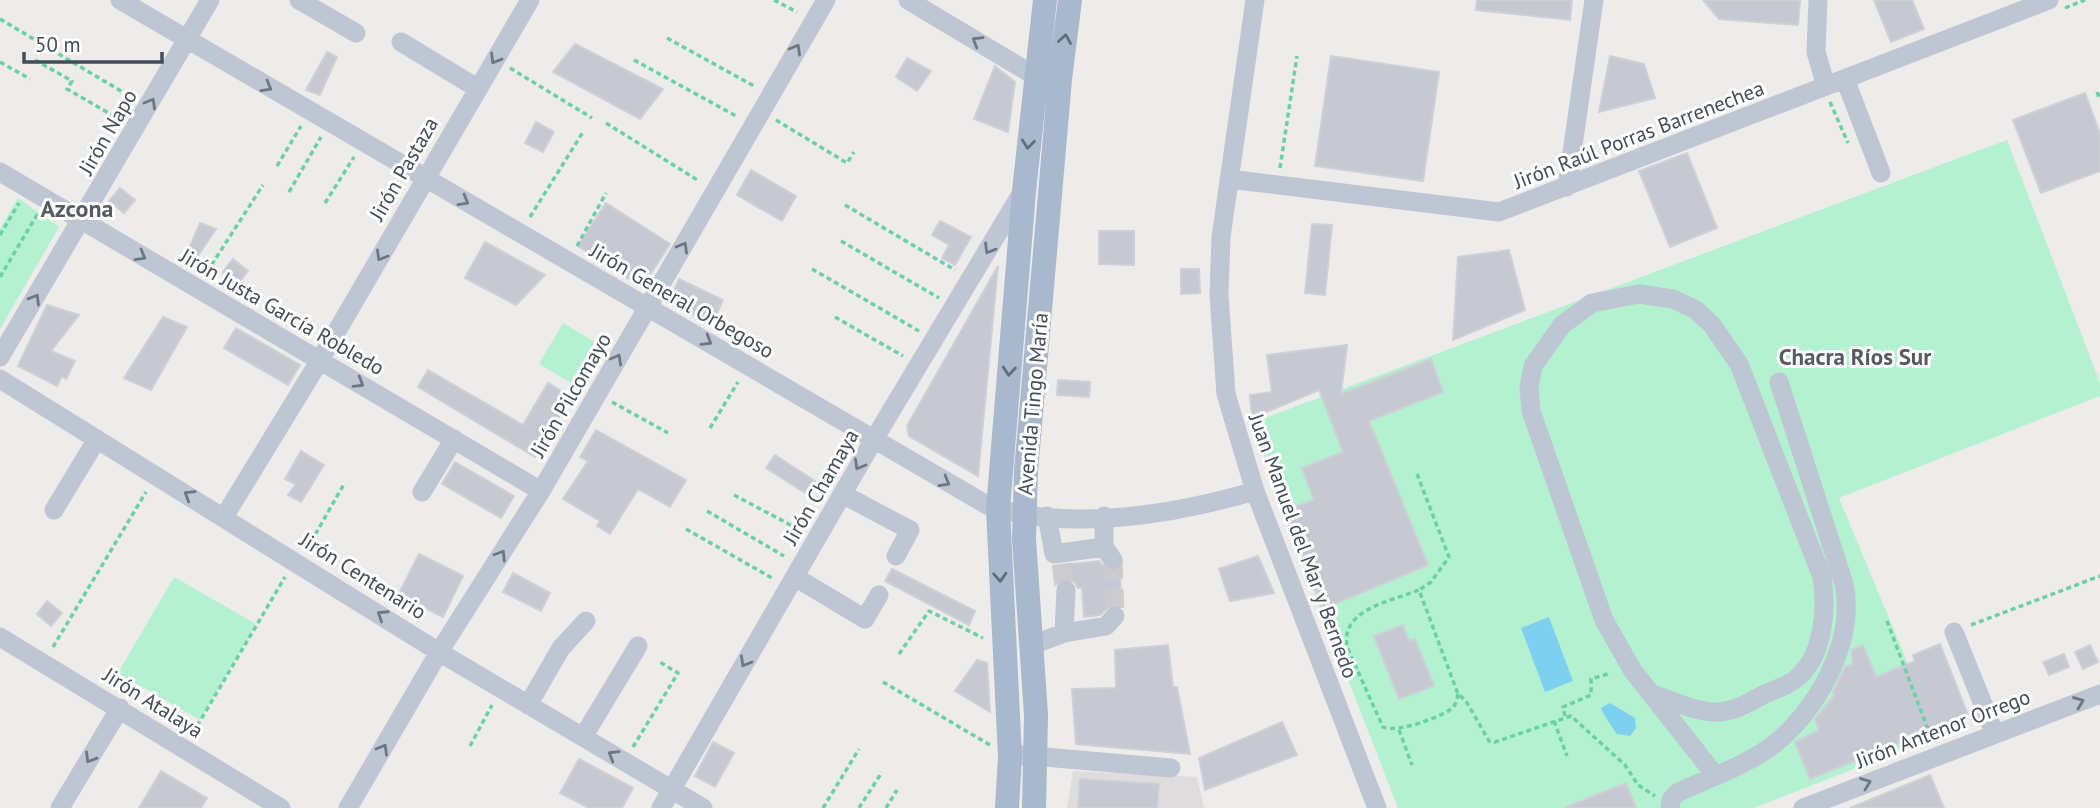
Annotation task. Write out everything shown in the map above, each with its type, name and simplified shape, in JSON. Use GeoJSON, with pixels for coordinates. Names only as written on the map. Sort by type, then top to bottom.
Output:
{"type":"FeatureCollection","features":[{"type":"Feature","properties":{"kind":"main road","name":"Avenida Tingo María"},"geometry":{"type":"LineString","coordinates":[[1007,808],[1010,757],[998,509],[1024,191],[1045,0]]}},
{"type":"Feature","properties":{"kind":"main road","name":"Avenida Tingo María"},"geometry":{"type":"LineString","coordinates":[[1034,808],[1034,679],[1024,539],[1035,515],[1060,79],[1070,0]]}},
{"type":"Feature","properties":{"kind":"main road"},"geometry":{"type":"LineString","coordinates":[[1007,683],[1034,679]]}},
{"type":"Feature","properties":{"kind":"street","name":"Jirón General Orbegoso"},"geometry":{"type":"LineString","coordinates":[[120,0],[309,112],[649,306],[873,442],[998,509],[1035,515],[1104,516],[1180,510],[1255,491]]}},
{"type":"Feature","properties":{"kind":"street","name":"Jirón Napo"},"geometry":{"type":"LineString","coordinates":[[0,357],[210,0]]}},
{"type":"Feature","properties":{"kind":"street"},"geometry":{"type":"LineString","coordinates":[[299,0],[356,33]]}},
{"type":"Feature","properties":{"kind":"street","name":"Jirón Pastaza"},"geometry":{"type":"LineString","coordinates":[[224,517],[320,360],[530,0]]}},
{"type":"Feature","properties":{"kind":"street","name":"Jirón Pilcomayo"},"geometry":{"type":"LineString","coordinates":[[348,808],[439,652],[541,491],[826,0]]}},
{"type":"Feature","properties":{"kind":"street"},"geometry":{"type":"LineString","coordinates":[[908,0],[1035,76],[1060,79]]}},
{"type":"Feature","properties":{"kind":"street","name":"Juan Manuel del Mar y Bernedo"},"geometry":{"type":"LineString","coordinates":[[1255,0],[1221,237],[1221,355],[1237,438],[1255,491],[1377,808]]}},
{"type":"Feature","properties":{"kind":"street"},"geometry":{"type":"LineString","coordinates":[[1567,187],[1594,0]]}},
{"type":"Feature","properties":{"kind":"street"},"geometry":{"type":"LineString","coordinates":[[1818,0],[1816,52],[1881,173]]}},
{"type":"Feature","properties":{"kind":"street","name":"Jirón Raúl Porras Barrenechea"},"geometry":{"type":"LineString","coordinates":[[1229,179],[1499,212],[2044,1]]}},
{"type":"Feature","properties":{"kind":"street"},"geometry":{"type":"LineString","coordinates":[[401,42],[477,88]]}},
{"type":"Feature","properties":{"kind":"street","name":"Jirón Justa García Robledo"},"geometry":{"type":"LineString","coordinates":[[0,172],[541,491]]}},
{"type":"Feature","properties":{"kind":"street","name":"Jirón Chamaya"},"geometry":{"type":"LineString","coordinates":[[661,808],[842,494],[1024,191]]}},
{"type":"Feature","properties":{"kind":"street"},"geometry":{"type":"LineString","coordinates":[[1655,695],[1691,708],[1715,712],[1734,710],[1797,678],[1816,648],[1822,628],[1825,594],[1822,577],[1739,363],[1712,325],[1696,310],[1673,299],[1639,294],[1592,303],[1563,325],[1534,366],[1529,387],[1531,411],[1604,620],[1633,671],[1655,695],[1674,725],[1714,775]]}},
{"type":"Feature","properties":{"kind":"street","name":"Jirón Centenario"},"geometry":{"type":"LineString","coordinates":[[0,379],[297,561],[439,652],[703,808]]}},
{"type":"Feature","properties":{"kind":"street"},"geometry":{"type":"LineString","coordinates":[[1670,806],[1677,793],[1768,749],[1797,723],[1813,701],[1847,627],[1848,606],[1844,584],[1779,382]]}},
{"type":"Feature","properties":{"kind":"street"},"geometry":{"type":"LineString","coordinates":[[54,510],[97,439]]}},
{"type":"Feature","properties":{"kind":"street"},"geometry":{"type":"LineString","coordinates":[[422,492],[454,439]]}},
{"type":"Feature","properties":{"kind":"street"},"geometry":{"type":"LineString","coordinates":[[842,494],[910,530],[895,556]]}},
{"type":"Feature","properties":{"kind":"street"},"geometry":{"type":"LineString","coordinates":[[1035,515],[1058,559]]}},
{"type":"Feature","properties":{"kind":"street"},"geometry":{"type":"LineString","coordinates":[[1024,539],[1058,559],[1108,554],[1104,516]]}},
{"type":"Feature","properties":{"kind":"street"},"geometry":{"type":"LineString","coordinates":[[795,577],[865,619],[879,595]]}},
{"type":"Feature","properties":{"kind":"street"},"geometry":{"type":"LineString","coordinates":[[1065,633],[1066,590]]}},
{"type":"Feature","properties":{"kind":"street"},"geometry":{"type":"LineString","coordinates":[[1032,645],[1065,633],[1106,626],[1115,616]]}},
{"type":"Feature","properties":{"kind":"street"},"geometry":{"type":"LineString","coordinates":[[528,705],[561,648],[586,621]]}},
{"type":"Feature","properties":{"kind":"street"},"geometry":{"type":"LineString","coordinates":[[1954,632],[1995,734]]}},
{"type":"Feature","properties":{"kind":"street","name":"Jirón Atalaya"},"geometry":{"type":"LineString","coordinates":[[0,637],[281,808]]}},
{"type":"Feature","properties":{"kind":"street"},"geometry":{"type":"LineString","coordinates":[[583,737],[638,646]]}},
{"type":"Feature","properties":{"kind":"street","name":"Jirón Antenor Orrego"},"geometry":{"type":"LineString","coordinates":[[1803,808],[1834,802],[1995,734],[2100,694]]}},
{"type":"Feature","properties":{"kind":"street"},"geometry":{"type":"LineString","coordinates":[[60,808],[120,708]]}},
{"type":"Feature","properties":{"kind":"street"},"geometry":{"type":"LineString","coordinates":[[1010,757],[1036,755],[1171,768]]}},
{"type":"Feature","properties":{"kind":"path"},"geometry":{"type":"LineString","coordinates":[[774,0],[813,21]]}},
{"type":"Feature","properties":{"kind":"path"},"geometry":{"type":"LineString","coordinates":[[0,19],[148,107]]}},
{"type":"Feature","properties":{"kind":"path"},"geometry":{"type":"LineString","coordinates":[[667,37],[761,110],[847,163],[854,152]]}},
{"type":"Feature","properties":{"kind":"path"},"geometry":{"type":"LineString","coordinates":[[1277,185],[1297,56]]}},
{"type":"Feature","properties":{"kind":"path"},"geometry":{"type":"LineString","coordinates":[[495,58],[592,118]]}},
{"type":"Feature","properties":{"kind":"path"},"geometry":{"type":"LineString","coordinates":[[35,60],[72,81],[68,89],[136,128]]}},
{"type":"Feature","properties":{"kind":"path"},"geometry":{"type":"LineString","coordinates":[[634,60],[761,110]]}},
{"type":"Feature","properties":{"kind":"path"},"geometry":{"type":"LineString","coordinates":[[0,62],[30,79]]}},
{"type":"Feature","properties":{"kind":"path"},"geometry":{"type":"LineString","coordinates":[[2097,92],[2100,100]]}},
{"type":"Feature","properties":{"kind":"path"},"geometry":{"type":"LineString","coordinates":[[276,166],[309,112]]}},
{"type":"Feature","properties":{"kind":"path"},"geometry":{"type":"LineString","coordinates":[[289,192],[329,123]]}},
{"type":"Feature","properties":{"kind":"path"},"geometry":{"type":"LineString","coordinates":[[606,123],[715,191]]}},
{"type":"Feature","properties":{"kind":"path"},"geometry":{"type":"LineString","coordinates":[[520,233],[583,132]]}},
{"type":"Feature","properties":{"kind":"path"},"geometry":{"type":"LineString","coordinates":[[326,203],[363,143]]}},
{"type":"Feature","properties":{"kind":"path"},"geometry":{"type":"LineString","coordinates":[[197,288],[263,185]]}},
{"type":"Feature","properties":{"kind":"path"},"geometry":{"type":"LineString","coordinates":[[569,261],[606,193]]}},
{"type":"Feature","properties":{"kind":"path"},"geometry":{"type":"LineString","coordinates":[[0,277],[46,200]]}},
{"type":"Feature","properties":{"kind":"path"},"geometry":{"type":"LineString","coordinates":[[0,235],[20,201]]}},
{"type":"Feature","properties":{"kind":"path"},"geometry":{"type":"LineString","coordinates":[[845,205],[971,279]]}},
{"type":"Feature","properties":{"kind":"path"},"geometry":{"type":"LineString","coordinates":[[841,241],[954,306]]}},
{"type":"Feature","properties":{"kind":"path"},"geometry":{"type":"LineString","coordinates":[[812,269],[934,340]]}},
{"type":"Feature","properties":{"kind":"path"},"geometry":{"type":"LineString","coordinates":[[835,317],[919,365]]}},
{"type":"Feature","properties":{"kind":"path"},"geometry":{"type":"LineString","coordinates":[[710,428],[748,366]]}},
{"type":"Feature","properties":{"kind":"path"},"geometry":{"type":"LineString","coordinates":[[598,393],[668,433]]}},
{"type":"Feature","properties":{"kind":"path"},"geometry":{"type":"LineString","coordinates":[[1417,474],[1449,557],[1431,582],[1419,590],[1361,613],[1350,624],[1345,639],[1378,723],[1388,729],[1399,730],[1451,708],[1458,694]]}},
{"type":"Feature","properties":{"kind":"path"},"geometry":{"type":"LineString","coordinates":[[44,663],[156,475]]}},
{"type":"Feature","properties":{"kind":"path"},"geometry":{"type":"LineString","coordinates":[[184,749],[344,484]]}},
{"type":"Feature","properties":{"kind":"path"},"geometry":{"type":"LineString","coordinates":[[734,495],[817,538]]}},
{"type":"Feature","properties":{"kind":"path"},"geometry":{"type":"LineString","coordinates":[[708,512],[795,577]]}},
{"type":"Feature","properties":{"kind":"path"},"geometry":{"type":"LineString","coordinates":[[686,529],[795,577]]}},
{"type":"Feature","properties":{"kind":"path"},"geometry":{"type":"LineString","coordinates":[[1954,632],[2100,576]]}},
{"type":"Feature","properties":{"kind":"path"},"geometry":{"type":"LineString","coordinates":[[1419,590],[1458,694],[1466,701],[1490,742],[1565,716],[1574,718],[1625,765],[1643,790],[1670,806]]}},
{"type":"Feature","properties":{"kind":"path"},"geometry":{"type":"LineString","coordinates":[[899,654],[929,611],[980,638],[1003,639]]}},
{"type":"Feature","properties":{"kind":"path"},"geometry":{"type":"LineString","coordinates":[[1887,621],[1933,743]]}},
{"type":"Feature","properties":{"kind":"path"},"geometry":{"type":"LineString","coordinates":[[624,762],[678,673],[658,661]]}},
{"type":"Feature","properties":{"kind":"path"},"geometry":{"type":"LineString","coordinates":[[1565,716],[1564,706],[1591,695],[1591,679],[1611,673]]}},
{"type":"Feature","properties":{"kind":"path"},"geometry":{"type":"LineString","coordinates":[[883,682],[1010,757]]}},
{"type":"Feature","properties":{"kind":"path"},"geometry":{"type":"LineString","coordinates":[[470,746],[501,689]]}},
{"type":"Feature","properties":{"kind":"path"},"geometry":{"type":"LineString","coordinates":[[1554,721],[1567,756]]}},
{"type":"Feature","properties":{"kind":"path"},"geometry":{"type":"LineString","coordinates":[[1399,730],[1412,765]]}},
{"type":"Feature","properties":{"kind":"path"},"geometry":{"type":"LineString","coordinates":[[823,808],[859,749]]}},
{"type":"Feature","properties":{"kind":"path"},"geometry":{"type":"LineString","coordinates":[[859,808],[882,772]]}},
{"type":"Feature","properties":{"kind":"path"},"geometry":{"type":"LineString","coordinates":[[886,808],[897,790]]}},
{"type":"Feature","properties":{"kind":"shaded area"},"geometry":{"type":"Polygon","coordinates":[[[1073,771],[1197,777],[1204,808],[1067,808],[1073,771]]]}},
{"type":"Feature","properties":{"kind":"green space"},"geometry":{"type":"Polygon","coordinates":[[[2007,140],[2100,383],[2100,396],[1839,498],[1938,736],[1754,808],[1398,808],[1276,494],[1254,422],[2007,140]]]}},
{"type":"Feature","properties":{"kind":"green space"},"geometry":{"type":"Polygon","coordinates":[[[18,198],[59,227],[0,329],[0,229],[18,198]]]}},
{"type":"Feature","properties":{"kind":"green space"},"geometry":{"type":"Polygon","coordinates":[[[563,323],[595,342],[571,383],[539,364],[563,323]]]}},
{"type":"Feature","properties":{"kind":"green space"},"geometry":{"type":"Polygon","coordinates":[[[174,577],[256,624],[200,720],[118,673],[174,577]]]}},
{"type":"Feature","properties":{"kind":"water"},"geometry":{"type":"Polygon","coordinates":[[[1549,617],[1573,681],[1545,692],[1521,628],[1549,617]]]}},
{"type":"Feature","properties":{"kind":"water"},"geometry":{"type":"Polygon","coordinates":[[[1610,703],[1635,718],[1636,728],[1630,736],[1617,734],[1606,717],[1601,708],[1610,703]]]}},
{"type":"Feature","properties":{"kind":"building"},"geometry":{"type":"Polygon","coordinates":[[[1477,0],[1572,0],[1570,20],[1476,10],[1477,0]]]}},
{"type":"Feature","properties":{"kind":"building"},"geometry":{"type":"Polygon","coordinates":[[[1703,0],[1800,0],[1798,25],[1719,19],[1703,0]]]}},
{"type":"Feature","properties":{"kind":"building"},"geometry":{"type":"Polygon","coordinates":[[[1874,0],[1912,0],[1924,29],[1891,42],[1874,0]]]}},
{"type":"Feature","properties":{"kind":"building"},"geometry":{"type":"Polygon","coordinates":[[[575,44],[663,89],[640,119],[553,72],[575,44]]]}},
{"type":"Feature","properties":{"kind":"building"},"geometry":{"type":"Polygon","coordinates":[[[327,52],[337,57],[320,95],[306,90],[327,52]]]}},
{"type":"Feature","properties":{"kind":"building"},"geometry":{"type":"Polygon","coordinates":[[[1331,56],[1439,72],[1423,181],[1315,166],[1331,56]]]}},
{"type":"Feature","properties":{"kind":"building"},"geometry":{"type":"Polygon","coordinates":[[[1610,56],[1644,64],[1655,98],[1599,112],[1610,56]]]}},
{"type":"Feature","properties":{"kind":"building"},"geometry":{"type":"Polygon","coordinates":[[[907,58],[931,71],[917,91],[896,77],[907,58]]]}},
{"type":"Feature","properties":{"kind":"building"},"geometry":{"type":"Polygon","coordinates":[[[995,66],[1015,82],[1008,132],[974,119],[995,66]]]}},
{"type":"Feature","properties":{"kind":"building"},"geometry":{"type":"Polygon","coordinates":[[[2085,93],[2100,134],[2100,171],[2041,193],[2013,120],[2085,93]]]}},
{"type":"Feature","properties":{"kind":"building"},"geometry":{"type":"Polygon","coordinates":[[[536,122],[554,132],[543,152],[525,143],[536,122]]]}},
{"type":"Feature","properties":{"kind":"building"},"geometry":{"type":"Polygon","coordinates":[[[1687,153],[1717,228],[1670,247],[1639,171],[1687,153]]]}},
{"type":"Feature","properties":{"kind":"building"},"geometry":{"type":"Polygon","coordinates":[[[751,170],[796,196],[782,221],[737,195],[751,170]]]}},
{"type":"Feature","properties":{"kind":"building"},"geometry":{"type":"Polygon","coordinates":[[[120,188],[135,200],[124,213],[109,201],[120,188]]]}},
{"type":"Feature","properties":{"kind":"building"},"geometry":{"type":"Polygon","coordinates":[[[606,203],[670,244],[642,287],[578,246],[606,203]]]}},
{"type":"Feature","properties":{"kind":"building"},"geometry":{"type":"Polygon","coordinates":[[[940,221],[971,237],[955,265],[942,258],[949,245],[932,235],[940,221]]]}},
{"type":"Feature","properties":{"kind":"building"},"geometry":{"type":"Polygon","coordinates":[[[200,223],[216,229],[189,269],[182,265],[200,223]]]}},
{"type":"Feature","properties":{"kind":"building"},"geometry":{"type":"Polygon","coordinates":[[[1312,224],[1332,225],[1325,295],[1305,293],[1312,224]]]}},
{"type":"Feature","properties":{"kind":"building"},"geometry":{"type":"Polygon","coordinates":[[[1099,231],[1134,231],[1134,265],[1099,264],[1099,231]]]}},
{"type":"Feature","properties":{"kind":"building"},"geometry":{"type":"Polygon","coordinates":[[[485,242],[545,275],[516,305],[465,278],[485,242]]]}},
{"type":"Feature","properties":{"kind":"building"},"geometry":{"type":"Polygon","coordinates":[[[1509,250],[1525,310],[1453,340],[1458,257],[1509,250]]]}},
{"type":"Feature","properties":{"kind":"building"},"geometry":{"type":"Polygon","coordinates":[[[233,259],[248,271],[238,284],[223,272],[233,259]]]}},
{"type":"Feature","properties":{"kind":"building"},"geometry":{"type":"Polygon","coordinates":[[[998,266],[978,476],[909,436],[907,426],[998,266]]]}},
{"type":"Feature","properties":{"kind":"building"},"geometry":{"type":"Polygon","coordinates":[[[1181,269],[1199,269],[1200,293],[1181,294],[1181,269]]]}},
{"type":"Feature","properties":{"kind":"building"},"geometry":{"type":"Polygon","coordinates":[[[679,279],[723,300],[712,324],[668,303],[679,279]]]}},
{"type":"Feature","properties":{"kind":"building"},"geometry":{"type":"Polygon","coordinates":[[[47,305],[79,315],[51,351],[75,361],[66,379],[62,376],[57,386],[18,366],[47,305]]]}},
{"type":"Feature","properties":{"kind":"building"},"geometry":{"type":"Polygon","coordinates":[[[163,317],[187,327],[151,390],[124,378],[163,317]]]}},
{"type":"Feature","properties":{"kind":"building"},"geometry":{"type":"Polygon","coordinates":[[[236,328],[300,365],[288,385],[224,348],[236,328]]]}},
{"type":"Feature","properties":{"kind":"building"},"geometry":{"type":"Polygon","coordinates":[[[1347,345],[1341,394],[1431,359],[1443,392],[1369,421],[1428,565],[1323,609],[1286,510],[1314,500],[1302,468],[1343,452],[1319,390],[1252,418],[1250,395],[1272,392],[1267,355],[1347,345]]]}},
{"type":"Feature","properties":{"kind":"building"},"geometry":{"type":"Polygon","coordinates":[[[428,370],[523,425],[548,383],[571,397],[535,457],[418,387],[428,370]]]}},
{"type":"Feature","properties":{"kind":"building"},"geometry":{"type":"Polygon","coordinates":[[[1058,380],[1090,382],[1089,397],[1057,395],[1058,380]]]}},
{"type":"Feature","properties":{"kind":"building"},"geometry":{"type":"Polygon","coordinates":[[[596,430],[686,480],[670,507],[638,489],[610,534],[597,526],[600,521],[563,499],[588,461],[580,457],[596,430]]]}},
{"type":"Feature","properties":{"kind":"building"},"geometry":{"type":"Polygon","coordinates":[[[301,451],[324,465],[301,502],[288,495],[296,484],[285,479],[301,451]]]}},
{"type":"Feature","properties":{"kind":"building"},"geometry":{"type":"Polygon","coordinates":[[[775,455],[818,483],[810,496],[766,468],[775,455]]]}},
{"type":"Feature","properties":{"kind":"building"},"geometry":{"type":"Polygon","coordinates":[[[455,462],[514,496],[501,518],[442,484],[455,462]]]}},
{"type":"Feature","properties":{"kind":"building"},"geometry":{"type":"Polygon","coordinates":[[[419,554],[463,576],[443,617],[398,595],[419,554]]]}},
{"type":"Feature","properties":{"kind":"building"},"geometry":{"type":"Polygon","coordinates":[[[1258,556],[1274,593],[1230,601],[1219,569],[1258,556]]]}},
{"type":"Feature","properties":{"kind":"building"},"geometry":{"type":"Polygon","coordinates":[[[1099,561],[1108,571],[1120,570],[1121,606],[1112,604],[1100,615],[1084,617],[1082,588],[1078,588],[1073,580],[1067,578],[1055,585],[1053,566],[1099,561]]]}},
{"type":"Feature","properties":{"kind":"building"},"geometry":{"type":"Polygon","coordinates":[[[892,569],[975,611],[969,625],[885,581],[892,569]]]}},
{"type":"Feature","properties":{"kind":"building"},"geometry":{"type":"Polygon","coordinates":[[[513,573],[550,593],[541,611],[503,592],[513,573]]]}},
{"type":"Feature","properties":{"kind":"building"},"geometry":{"type":"Polygon","coordinates":[[[47,601],[62,613],[51,626],[37,614],[47,601]]]}},
{"type":"Feature","properties":{"kind":"building"},"geometry":{"type":"Polygon","coordinates":[[[1403,625],[1409,641],[1415,639],[1434,686],[1399,699],[1374,636],[1403,625]]]}},
{"type":"Feature","properties":{"kind":"building"},"geometry":{"type":"Polygon","coordinates":[[[1940,644],[1968,715],[1810,779],[1795,742],[1819,730],[1815,719],[1834,696],[1833,692],[1845,667],[1853,664],[1851,650],[1863,645],[1876,677],[1915,661],[1913,655],[1940,644]]]}},
{"type":"Feature","properties":{"kind":"building"},"geometry":{"type":"Polygon","coordinates":[[[1168,645],[1173,687],[1177,687],[1190,754],[1076,744],[1072,689],[1116,688],[1115,650],[1168,645]]]}},
{"type":"Feature","properties":{"kind":"building"},"geometry":{"type":"Polygon","coordinates":[[[2090,645],[2098,662],[2083,669],[2075,652],[2090,645]]]}},
{"type":"Feature","properties":{"kind":"building"},"geometry":{"type":"Polygon","coordinates":[[[2064,654],[2069,667],[2049,675],[2043,662],[2064,654]]]}},
{"type":"Feature","properties":{"kind":"building"},"geometry":{"type":"Polygon","coordinates":[[[977,660],[987,663],[990,712],[955,691],[977,660]]]}},
{"type":"Feature","properties":{"kind":"building"},"geometry":{"type":"Polygon","coordinates":[[[1282,722],[1297,755],[1205,790],[1199,758],[1282,722]]]}},
{"type":"Feature","properties":{"kind":"building"},"geometry":{"type":"Polygon","coordinates":[[[713,742],[734,753],[715,787],[695,776],[713,742]]]}},
{"type":"Feature","properties":{"kind":"building"},"geometry":{"type":"Polygon","coordinates":[[[579,759],[633,788],[622,808],[589,808],[560,793],[579,759]]]}},
{"type":"Feature","properties":{"kind":"building"},"geometry":{"type":"Polygon","coordinates":[[[161,771],[207,798],[201,808],[139,808],[161,771]]]}},
{"type":"Feature","properties":{"kind":"building"},"geometry":{"type":"Polygon","coordinates":[[[1930,775],[1944,808],[1850,808],[1930,775]]]}},
{"type":"Feature","properties":{"kind":"building"},"geometry":{"type":"Polygon","coordinates":[[[1080,779],[1159,784],[1157,808],[1078,808],[1080,779]]]}},
{"type":"Feature","properties":{"kind":"building"},"geometry":{"type":"Polygon","coordinates":[[[1626,783],[1636,808],[1566,808],[1566,807],[1626,783]]]}},
{"type":"Feature","properties":{"kind":"tunnel"},"geometry":{"type":"LineString","coordinates":[[1113,560],[1115,616]]}},
{"type":"Feature","properties":{"kind":"tunnel"},"geometry":{"type":"LineString","coordinates":[[1062,564],[1066,590]]}},
{"type":"Feature","properties":{"kind":"district","name":"Azcona"},"geometry":{"type":"Point","coordinates":[77,209]}},
{"type":"Feature","properties":{"kind":"district","name":"Chacra Ríos Sur"},"geometry":{"type":"Point","coordinates":[1855,357]}}]}
